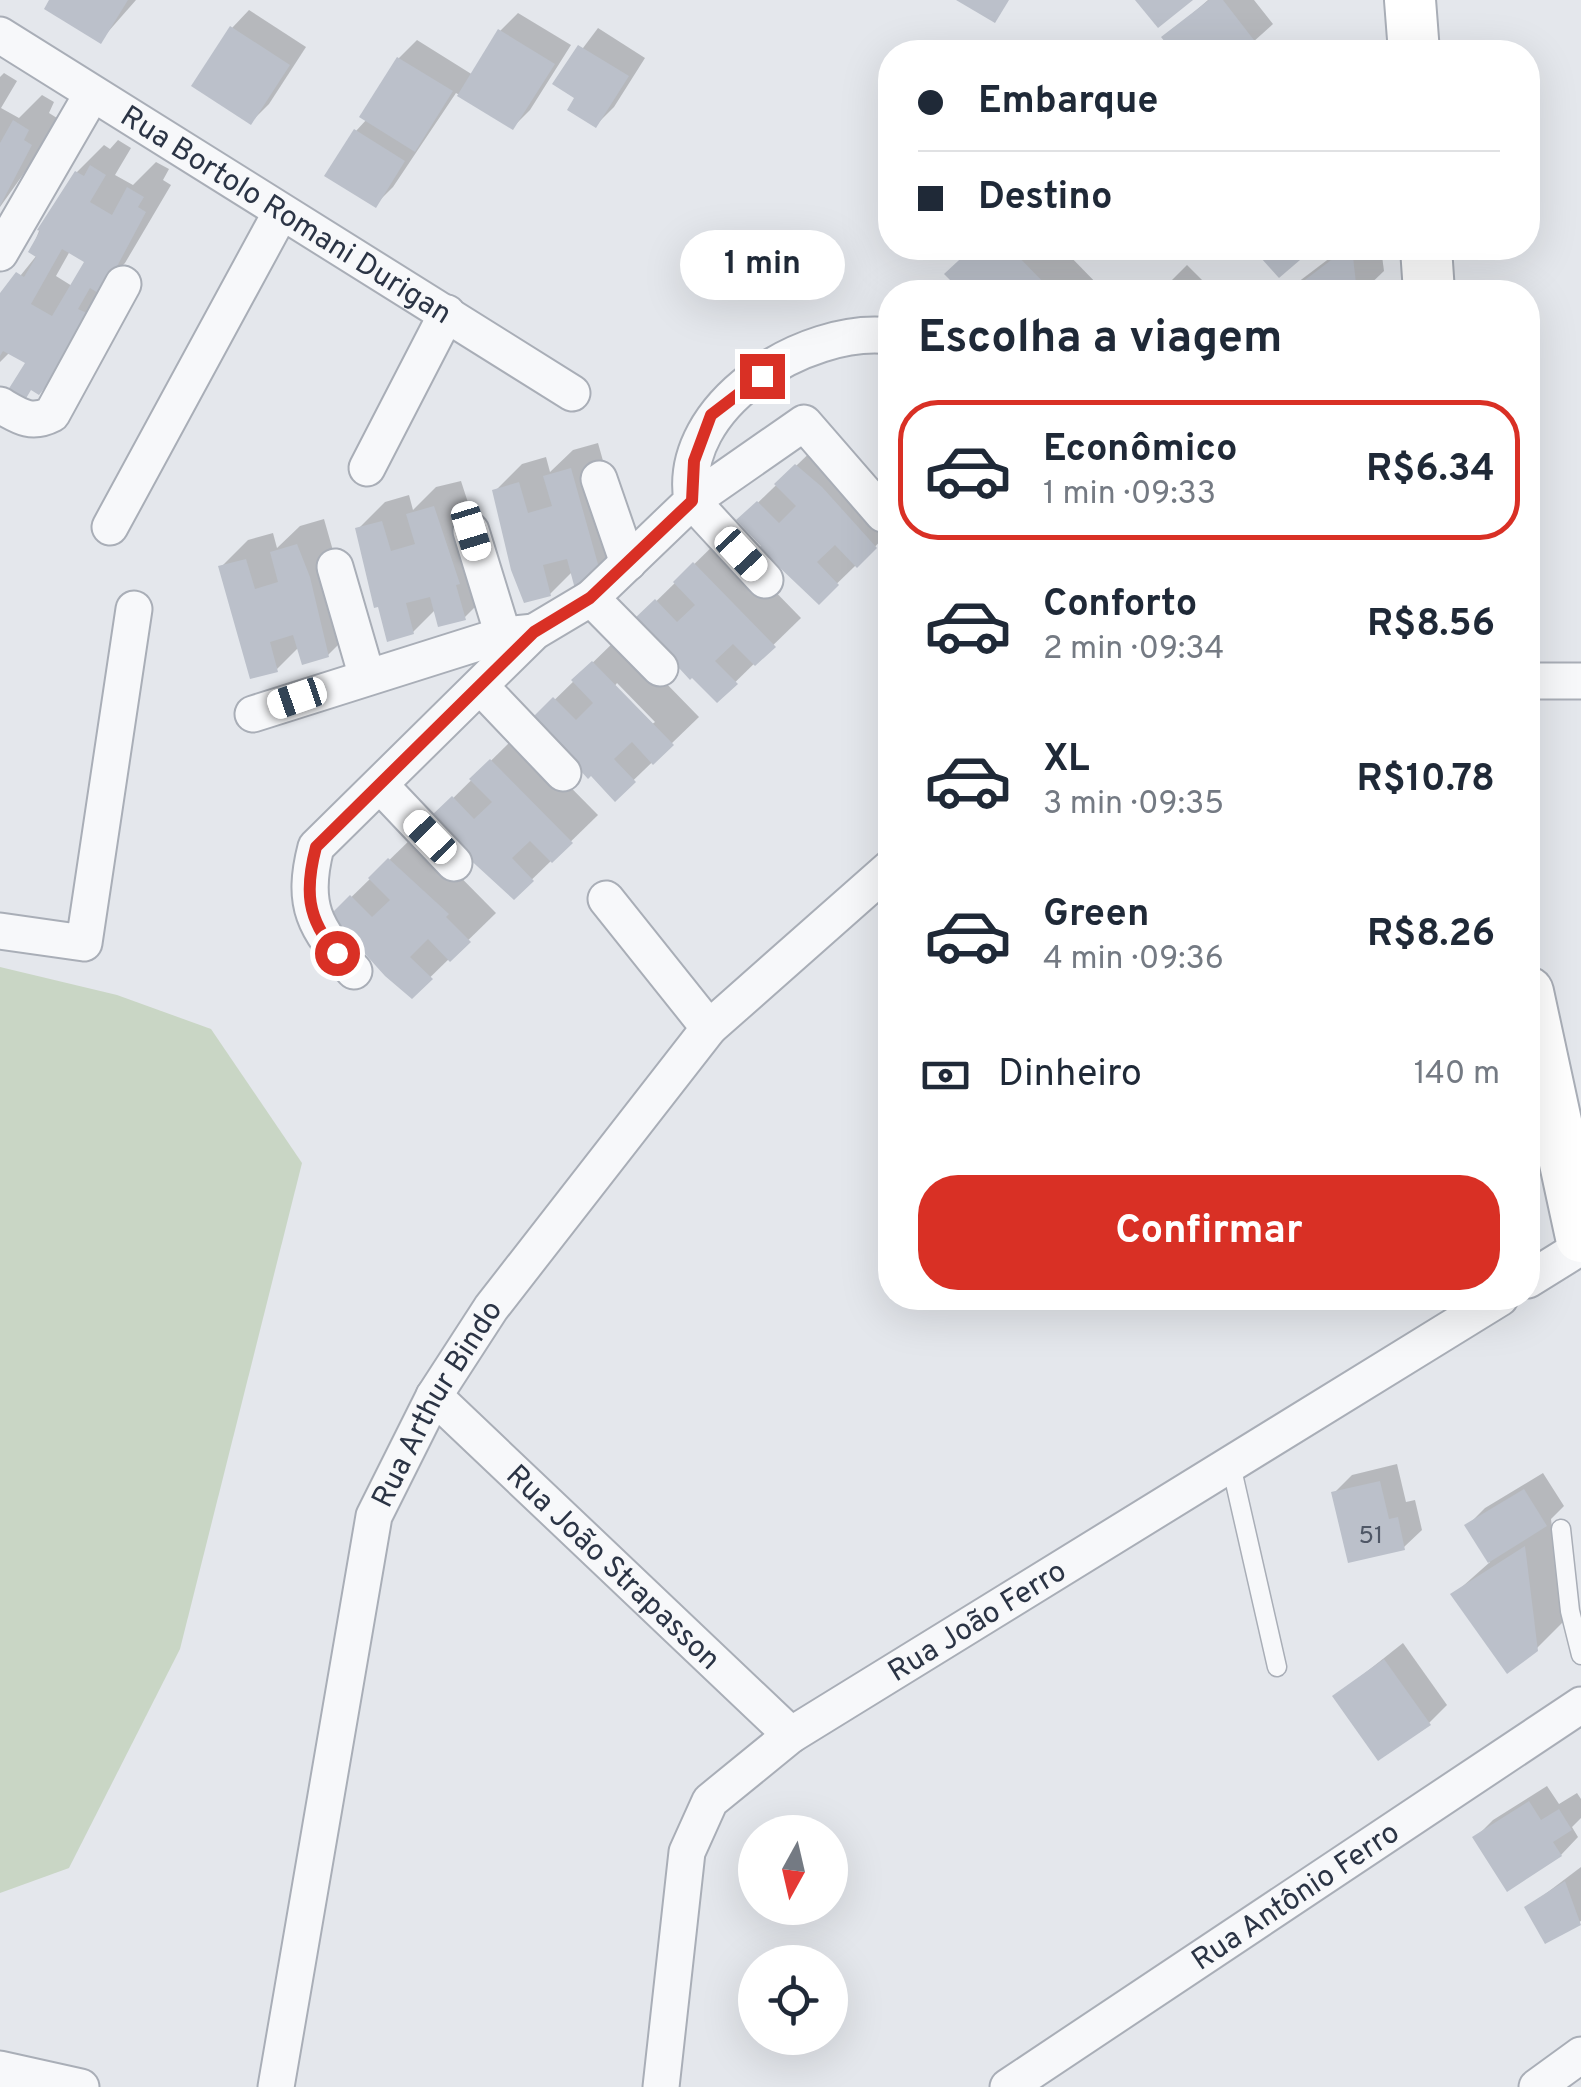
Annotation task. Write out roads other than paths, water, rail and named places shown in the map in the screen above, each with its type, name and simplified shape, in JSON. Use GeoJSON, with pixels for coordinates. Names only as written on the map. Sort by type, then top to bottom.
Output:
{"type":"FeatureCollection","features":[{"type":"Feature","properties":{"kind":"main road"},"geometry":{"type":"LineString","coordinates":[[1410,0],[1413,40]]}},
{"type":"Feature","properties":{"kind":"main road"},"geometry":{"type":"LineString","coordinates":[[1540,1033],[1561,1106],[1581,1236]]}},
{"type":"Feature","properties":{"kind":"street","name":"Rua Bortolo Romani Durigan"},"geometry":{"type":"LineString","coordinates":[[0,36],[572,394]]}},
{"type":"Feature","properties":{"kind":"street"},"geometry":{"type":"LineString","coordinates":[[0,252],[92,94]]}},
{"type":"Feature","properties":{"kind":"street"},"geometry":{"type":"LineString","coordinates":[[110,526],[280,214]]}},
{"type":"Feature","properties":{"kind":"street"},"geometry":{"type":"LineString","coordinates":[[0,405],[23,419],[40,420],[52,414],[123,284]]}},
{"type":"Feature","properties":{"kind":"street"},"geometry":{"type":"LineString","coordinates":[[367,468],[447,313]]}},
{"type":"Feature","properties":{"kind":"street"},"geometry":{"type":"LineString","coordinates":[[765,580],[692,501],[694,461],[711,415],[787,356],[860,333],[878,335]]}},
{"type":"Feature","properties":{"kind":"street"},"geometry":{"type":"LineString","coordinates":[[253,714],[519,634],[590,598],[692,501],[804,423],[878,508]]}},
{"type":"Feature","properties":{"kind":"street"},"geometry":{"type":"LineString","coordinates":[[600,480],[628,563]]}},
{"type":"Feature","properties":{"kind":"street"},"geometry":{"type":"LineString","coordinates":[[471,531],[519,634]]}},
{"type":"Feature","properties":{"kind":"street"},"geometry":{"type":"LineString","coordinates":[[335,567],[366,678]]}},
{"type":"Feature","properties":{"kind":"street"},"geometry":{"type":"LineString","coordinates":[[590,598],[660,668]]}},
{"type":"Feature","properties":{"kind":"street"},"geometry":{"type":"LineString","coordinates":[[0,931],[84,943],[134,609]]}},
{"type":"Feature","properties":{"kind":"street"},"geometry":{"type":"LineString","coordinates":[[354,971],[320,935],[306,885],[316,847],[481,687],[519,634]]}},
{"type":"Feature","properties":{"kind":"street"},"geometry":{"type":"LineString","coordinates":[[1540,682],[1581,682]]}},
{"type":"Feature","properties":{"kind":"street"},"geometry":{"type":"LineString","coordinates":[[481,687],[562,773]]}},
{"type":"Feature","properties":{"kind":"street"},"geometry":{"type":"LineString","coordinates":[[381,786],[454,863]]}},
{"type":"Feature","properties":{"kind":"street","name":"Rua Arthur Bindo"},"geometry":{"type":"LineString","coordinates":[[276,2087],[374,1516],[434,1396],[491,1308],[709,1028],[878,879]]}},
{"type":"Feature","properties":{"kind":"street"},"geometry":{"type":"LineString","coordinates":[[606,899],[709,1028]]}},
{"type":"Feature","properties":{"kind":"street"},"geometry":{"type":"LineString","coordinates":[[1540,1273],[1581,1247]]}},
{"type":"Feature","properties":{"kind":"street","name":"Rua João Ferro"},"geometry":{"type":"LineString","coordinates":[[660,2087],[687,1852],[710,1801],[791,1735],[1481,1310]]}},
{"type":"Feature","properties":{"kind":"street","name":"Rua João Strapasson"},"geometry":{"type":"LineString","coordinates":[[434,1396],[791,1735]]}},
{"type":"Feature","properties":{"kind":"street","name":"Rua Antônio Ferro"},"geometry":{"type":"LineString","coordinates":[[1008,2087],[1581,1706]]}},
{"type":"Feature","properties":{"kind":"street"},"geometry":{"type":"LineString","coordinates":[[1537,2087],[1581,2055]]}},
{"type":"Feature","properties":{"kind":"street"},"geometry":{"type":"LineString","coordinates":[[0,2068],[81,2087]]}},
{"type":"Feature","properties":{"kind":"lane"},"geometry":{"type":"LineString","coordinates":[[1231,1464],[1277,1667]]}},
{"type":"Feature","properties":{"kind":"lane"},"geometry":{"type":"LineString","coordinates":[[1561,1529],[1570,1611],[1581,1656]]}}]}
